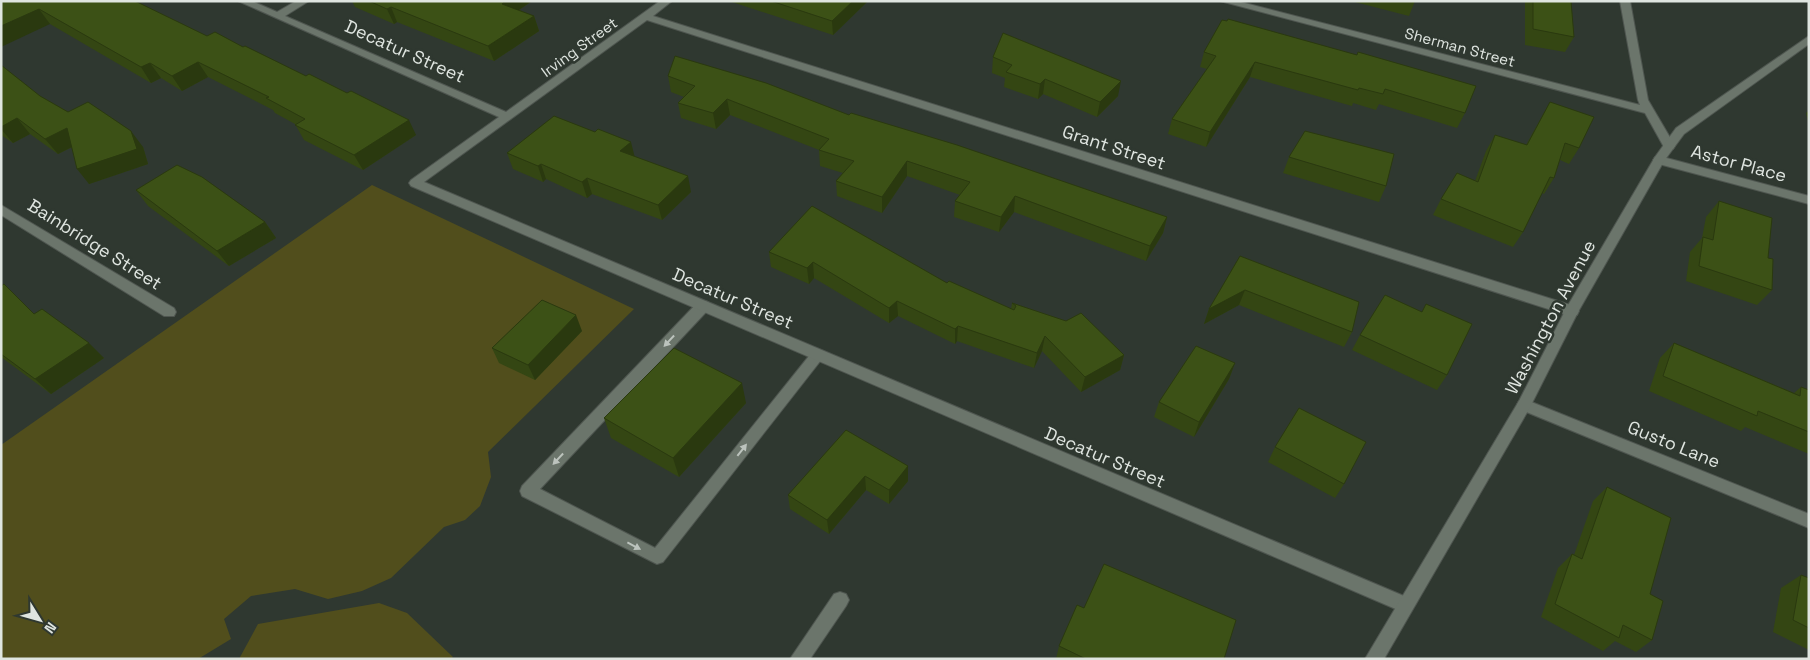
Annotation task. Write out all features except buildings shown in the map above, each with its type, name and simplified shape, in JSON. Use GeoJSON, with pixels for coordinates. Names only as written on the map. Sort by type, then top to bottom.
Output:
{"type":"FeatureCollection","features":[{"type":"Feature","properties":{"kind":"street","name":"Decatur Street"},"geometry":{"type":"LineString","coordinates":[[243,1],[507,116]]}},
{"type":"Feature","properties":{"kind":"street"},"geometry":{"type":"LineString","coordinates":[[277,16],[304,1]]}},
{"type":"Feature","properties":{"kind":"street","name":"Irving Street"},"geometry":{"type":"LineString","coordinates":[[507,116],[667,1]]}},
{"type":"Feature","properties":{"kind":"street","name":"Sherman Street"},"geometry":{"type":"LineString","coordinates":[[1225,1],[1650,111]]}},
{"type":"Feature","properties":{"kind":"street"},"geometry":{"type":"LineString","coordinates":[[1625,1],[1643,100],[1669,146]]}},
{"type":"Feature","properties":{"kind":"street","name":"Grant Street"},"geometry":{"type":"LineString","coordinates":[[646,17],[1572,311]]}},
{"type":"Feature","properties":{"kind":"street","name":"Washington Avenue"},"geometry":{"type":"LineString","coordinates":[[1374,659],[1524,405],[1572,311],[1659,160],[1680,131],[1809,39]]}},
{"type":"Feature","properties":{"kind":"street","name":"Decatur Street"},"geometry":{"type":"LineString","coordinates":[[507,116],[415,183],[1405,605]]}},
{"type":"Feature","properties":{"kind":"street","name":"Astor Place"},"geometry":{"type":"LineString","coordinates":[[1659,160],[1809,200]]}},
{"type":"Feature","properties":{"kind":"street","name":"Bainbridge Street"},"geometry":{"type":"LineString","coordinates":[[1,208],[169,312]]}},
{"type":"Feature","properties":{"kind":"street"},"geometry":{"type":"LineString","coordinates":[[703,306],[528,491],[656,557],[818,355]]}},
{"type":"Feature","properties":{"kind":"street","name":"Gusto Lane"},"geometry":{"type":"LineString","coordinates":[[1524,405],[1809,521]]}},
{"type":"Feature","properties":{"kind":"street"},"geometry":{"type":"LineString","coordinates":[[799,659],[840,600]]}},
{"type":"Feature","properties":{"kind":"shaded area"},"geometry":{"type":"Polygon","coordinates":[[[372,185],[634,309],[488,452],[491,477],[480,506],[465,520],[444,527],[391,578],[362,591],[328,599],[295,589],[251,596],[224,619],[231,639],[198,659],[1,659],[1,445],[372,185]]]}},
{"type":"Feature","properties":{"kind":"shaded area"},"geometry":{"type":"Polygon","coordinates":[[[379,603],[407,613],[453,657],[451,659],[239,659],[258,624],[379,603]]]}}]}
